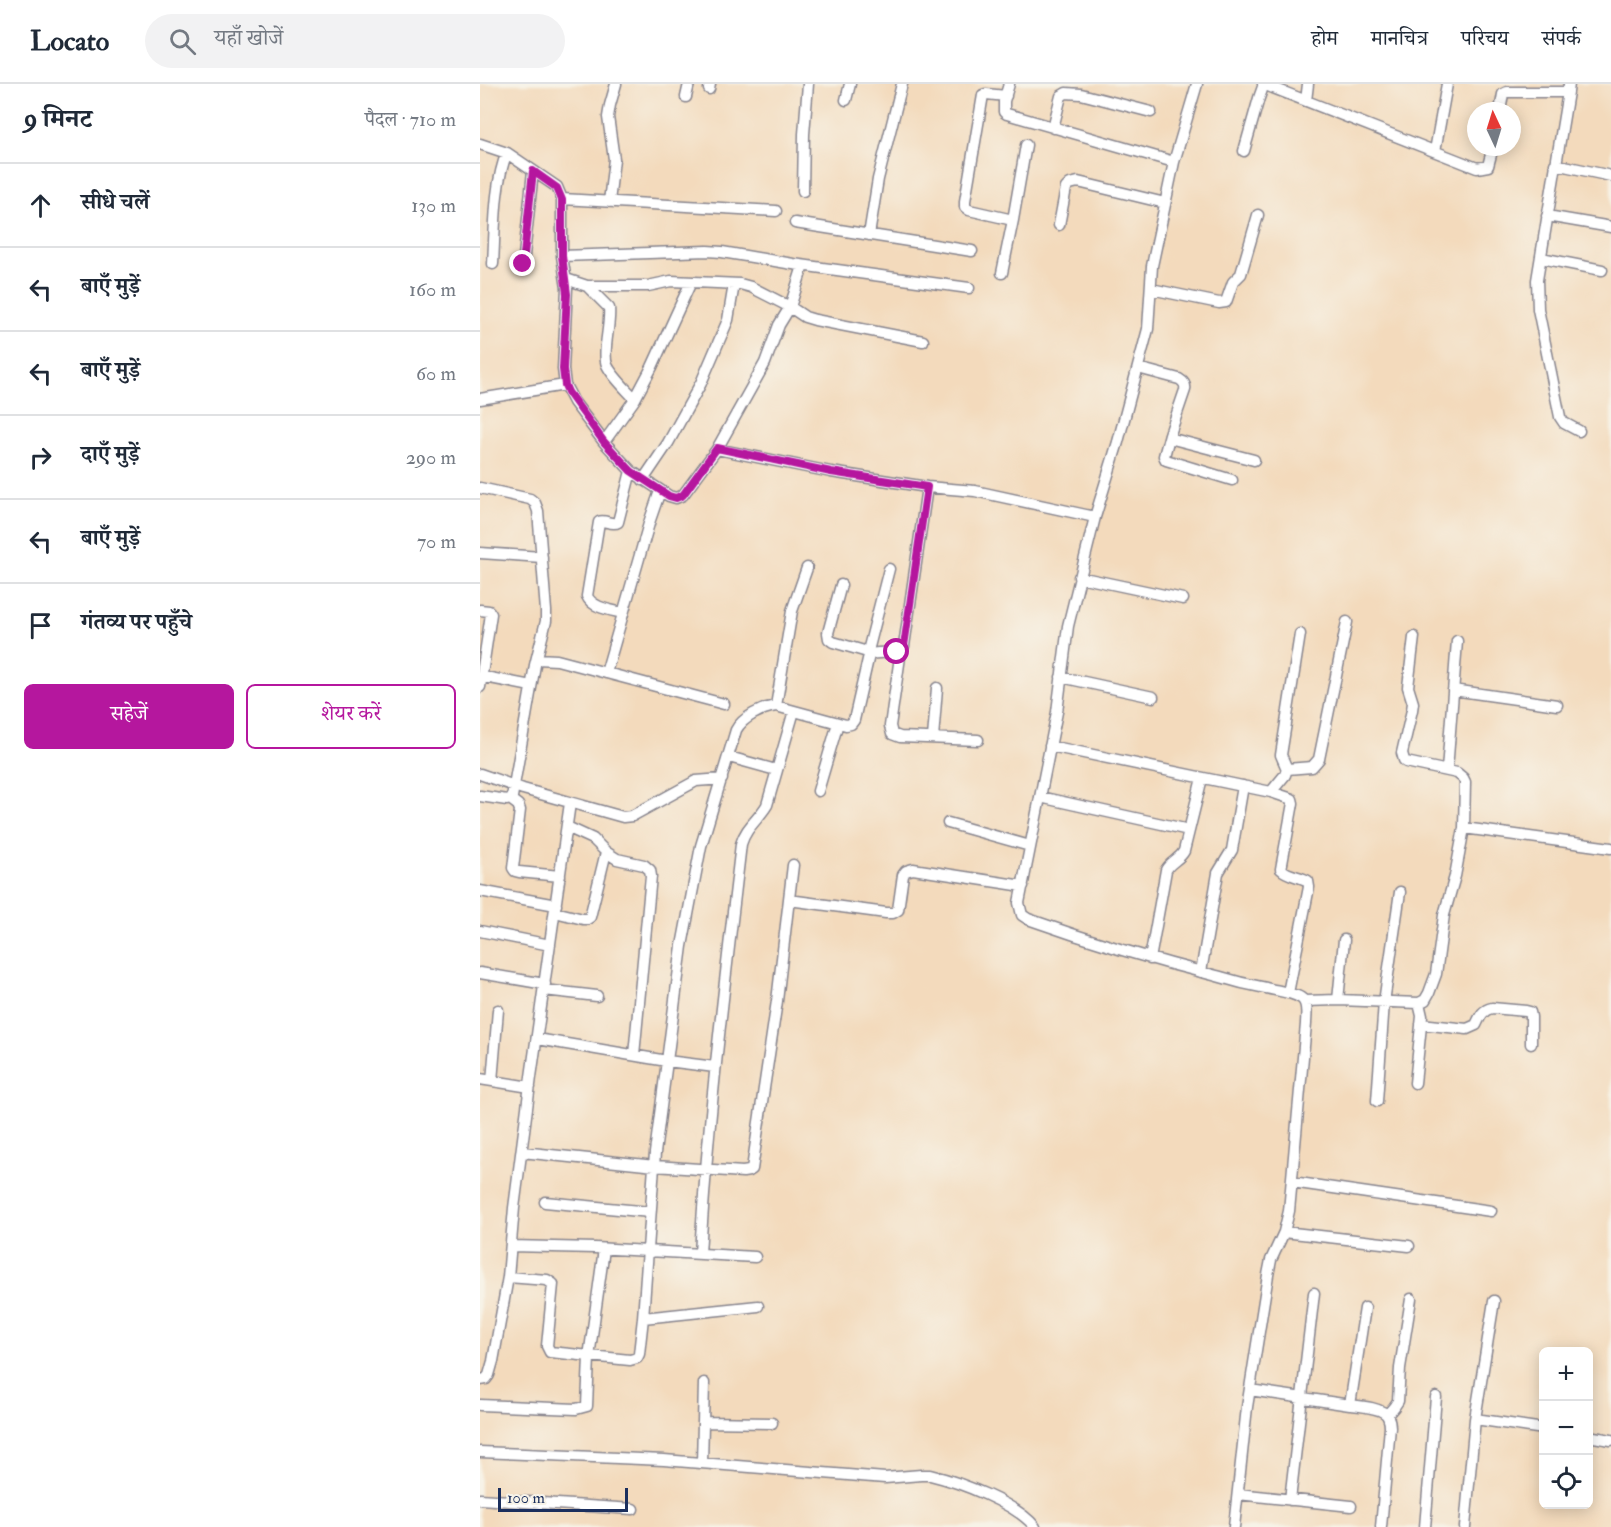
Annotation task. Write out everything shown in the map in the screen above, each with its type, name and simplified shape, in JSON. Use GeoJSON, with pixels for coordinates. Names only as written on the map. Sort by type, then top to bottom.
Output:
{"type":"FeatureCollection","features":[{"type":"Feature","properties":{"kind":"street"},"geometry":{"type":"LineString","coordinates":[[609,202],[614,159],[608,117],[616,84]]}},
{"type":"Feature","properties":{"kind":"street"},"geometry":{"type":"LineString","coordinates":[[686,97],[689,84]]}},
{"type":"Feature","properties":{"kind":"street"},"geometry":{"type":"LineString","coordinates":[[803,191],[808,84]]}},
{"type":"Feature","properties":{"kind":"street"},"geometry":{"type":"LineString","coordinates":[[846,100],[850,84]]}},
{"type":"Feature","properties":{"kind":"street"},"geometry":{"type":"LineString","coordinates":[[869,235],[878,179],[902,84]]}},
{"type":"Feature","properties":{"kind":"street"},"geometry":{"type":"LineString","coordinates":[[1009,84],[1004,111],[1007,114],[1174,162]]}},
{"type":"Feature","properties":{"kind":"street"},"geometry":{"type":"LineString","coordinates":[[1197,84],[1164,203],[1152,266],[1148,329],[1095,517],[1068,626],[1050,746],[1019,903],[1022,915],[1028,919],[1150,959],[1288,993],[1305,1001],[1306,1024],[1289,1211],[1284,1232],[1271,1260],[1268,1275],[1250,1390],[1234,1527]]}},
{"type":"Feature","properties":{"kind":"street"},"geometry":{"type":"LineString","coordinates":[[1244,151],[1264,84],[1477,168],[1488,165],[1491,156]]}},
{"type":"Feature","properties":{"kind":"street"},"geometry":{"type":"LineString","coordinates":[[1306,101],[1308,84]]}},
{"type":"Feature","properties":{"kind":"street"},"geometry":{"type":"LineString","coordinates":[[1435,151],[1447,84]]}},
{"type":"Feature","properties":{"kind":"street"},"geometry":{"type":"LineString","coordinates":[[1502,102],[1503,94],[1508,92],[1568,88],[1537,280],[1538,309],[1560,417],[1564,423],[1579,431]]}},
{"type":"Feature","properties":{"kind":"street"},"geometry":{"type":"LineString","coordinates":[[1053,128],[1061,96],[1066,93],[1081,94],[1151,112]]}},
{"type":"Feature","properties":{"kind":"street"},"geometry":{"type":"LineString","coordinates":[[1006,96],[983,95],[965,207],[969,210],[1013,220]]}},
{"type":"Feature","properties":{"kind":"street"},"geometry":{"type":"LineString","coordinates":[[480,144],[507,153],[557,188],[562,200],[562,256],[567,294],[563,369],[565,385],[574,402],[604,442],[631,471],[674,498],[683,495],[717,448],[756,381],[779,325],[790,307],[803,266]]}},
{"type":"Feature","properties":{"kind":"street"},"geometry":{"type":"LineString","coordinates":[[1002,273],[1026,145]]}},
{"type":"Feature","properties":{"kind":"street"},"geometry":{"type":"LineString","coordinates":[[493,264],[499,180],[507,153]]}},
{"type":"Feature","properties":{"kind":"street"},"geometry":{"type":"LineString","coordinates":[[1555,164],[1611,176]]}},
{"type":"Feature","properties":{"kind":"street"},"geometry":{"type":"LineString","coordinates":[[523,264],[533,171]]}},
{"type":"Feature","properties":{"kind":"street"},"geometry":{"type":"LineString","coordinates":[[1059,225],[1066,188],[1078,182],[1164,203]]}},
{"type":"Feature","properties":{"kind":"street"},"geometry":{"type":"LineString","coordinates":[[562,200],[776,211]]}},
{"type":"Feature","properties":{"kind":"street"},"geometry":{"type":"LineString","coordinates":[[1151,289],[1219,303],[1226,302],[1233,282],[1241,274],[1258,214]]}},
{"type":"Feature","properties":{"kind":"street"},"geometry":{"type":"LineString","coordinates":[[1547,216],[1611,227]]}},
{"type":"Feature","properties":{"kind":"street"},"geometry":{"type":"LineString","coordinates":[[795,223],[972,251]]}},
{"type":"Feature","properties":{"kind":"street"},"geometry":{"type":"LineString","coordinates":[[562,256],[715,252],[969,288]]}},
{"type":"Feature","properties":{"kind":"street"},"geometry":{"type":"LineString","coordinates":[[1541,258],[1602,270]]}},
{"type":"Feature","properties":{"kind":"street"},"geometry":{"type":"LineString","coordinates":[[566,279],[587,286],[648,286],[671,281],[734,284],[751,287],[805,317],[923,341]]}},
{"type":"Feature","properties":{"kind":"street"},"geometry":{"type":"LineString","coordinates":[[604,442],[635,399],[691,282]]}},
{"type":"Feature","properties":{"kind":"street"},"geometry":{"type":"LineString","coordinates":[[643,480],[668,443],[701,383],[728,320],[734,284]]}},
{"type":"Feature","properties":{"kind":"street"},"geometry":{"type":"LineString","coordinates":[[587,286],[609,308],[607,366],[635,399]]}},
{"type":"Feature","properties":{"kind":"street"},"geometry":{"type":"LineString","coordinates":[[1138,368],[1179,379],[1185,385],[1164,456],[1166,460],[1232,480]]}},
{"type":"Feature","properties":{"kind":"street"},"geometry":{"type":"LineString","coordinates":[[480,399],[565,385]]}},
{"type":"Feature","properties":{"kind":"street"},"geometry":{"type":"LineString","coordinates":[[1169,438],[1254,460]]}},
{"type":"Feature","properties":{"kind":"street"},"geometry":{"type":"LineString","coordinates":[[717,448],[831,472],[927,487],[975,491],[1095,517]]}},
{"type":"Feature","properties":{"kind":"street"},"geometry":{"type":"LineString","coordinates":[[623,613],[593,604],[587,596],[599,522],[614,524],[618,522],[631,471]]}},
{"type":"Feature","properties":{"kind":"street"},"geometry":{"type":"LineString","coordinates":[[927,487],[890,726],[892,734],[900,737],[978,740]]}},
{"type":"Feature","properties":{"kind":"street"},"geometry":{"type":"LineString","coordinates":[[480,488],[530,499],[538,511],[546,611],[510,799]]}},
{"type":"Feature","properties":{"kind":"street"},"geometry":{"type":"LineString","coordinates":[[606,673],[660,491]]}},
{"type":"Feature","properties":{"kind":"street"},"geometry":{"type":"LineString","coordinates":[[480,552],[542,557]]}},
{"type":"Feature","properties":{"kind":"street"},"geometry":{"type":"LineString","coordinates":[[776,706],[792,611],[807,568]]}},
{"type":"Feature","properties":{"kind":"street"},"geometry":{"type":"LineString","coordinates":[[508,1277],[552,1281],[554,1287],[547,1348],[553,1352],[630,1360],[637,1358],[643,1318],[655,1166],[682,946],[699,857],[738,726],[763,709],[776,706],[846,725],[851,724],[854,720],[889,569]]}},
{"type":"Feature","properties":{"kind":"street"},"geometry":{"type":"LineString","coordinates":[[1079,577],[1183,599]]}},
{"type":"Feature","properties":{"kind":"street"},"geometry":{"type":"LineString","coordinates":[[841,585],[828,633],[829,639],[869,652],[901,650]]}},
{"type":"Feature","properties":{"kind":"street"},"geometry":{"type":"LineString","coordinates":[[480,610],[491,614],[481,680],[531,686]]}},
{"type":"Feature","properties":{"kind":"street"},"geometry":{"type":"LineString","coordinates":[[1287,769],[1311,766],[1319,759],[1347,622]]}},
{"type":"Feature","properties":{"kind":"street"},"geometry":{"type":"LineString","coordinates":[[1271,792],[1287,769],[1281,755],[1300,634]]}},
{"type":"Feature","properties":{"kind":"street"},"geometry":{"type":"LineString","coordinates":[[1305,1001],[1419,1003],[1425,1000],[1434,985],[1444,915],[1455,876],[1464,828],[1465,782],[1461,775],[1404,760],[1402,753],[1413,703],[1408,687],[1414,637]]}},
{"type":"Feature","properties":{"kind":"street"},"geometry":{"type":"LineString","coordinates":[[1447,770],[1457,641]]}},
{"type":"Feature","properties":{"kind":"street"},"geometry":{"type":"LineString","coordinates":[[537,659],[557,660],[724,704]]}},
{"type":"Feature","properties":{"kind":"street"},"geometry":{"type":"LineString","coordinates":[[1061,677],[1153,697]]}},
{"type":"Feature","properties":{"kind":"street"},"geometry":{"type":"LineString","coordinates":[[933,738],[937,688]]}},
{"type":"Feature","properties":{"kind":"street"},"geometry":{"type":"LineString","coordinates":[[1453,690],[1557,705]]}},
{"type":"Feature","properties":{"kind":"street"},"geometry":{"type":"LineString","coordinates":[[700,1254],[715,1067],[741,844],[746,830],[762,814],[767,805],[794,711]]}},
{"type":"Feature","properties":{"kind":"street"},"geometry":{"type":"LineString","coordinates":[[818,791],[838,723]]}},
{"type":"Feature","properties":{"kind":"street"},"geometry":{"type":"LineString","coordinates":[[1050,746],[1290,797],[1293,801],[1281,869],[1308,881],[1308,884],[1288,993]]}},
{"type":"Feature","properties":{"kind":"street"},"geometry":{"type":"LineString","coordinates":[[729,757],[776,770]]}},
{"type":"Feature","properties":{"kind":"street"},"geometry":{"type":"LineString","coordinates":[[480,774],[617,817],[632,816],[696,781],[722,779]]}},
{"type":"Feature","properties":{"kind":"street"},"geometry":{"type":"LineString","coordinates":[[1150,959],[1166,870],[1183,854],[1202,778]]}},
{"type":"Feature","properties":{"kind":"street"},"geometry":{"type":"LineString","coordinates":[[1202,972],[1218,873],[1232,850],[1243,786]]}},
{"type":"Feature","properties":{"kind":"street"},"geometry":{"type":"LineString","coordinates":[[480,796],[510,799],[518,805],[520,810],[513,868],[515,871],[560,876]]}},
{"type":"Feature","properties":{"kind":"street"},"geometry":{"type":"LineString","coordinates":[[1040,797],[1190,830]]}},
{"type":"Feature","properties":{"kind":"street"},"geometry":{"type":"LineString","coordinates":[[480,1380],[486,1379],[489,1375],[493,1361],[508,1277],[530,1087],[570,803]]}},
{"type":"Feature","properties":{"kind":"street"},"geometry":{"type":"LineString","coordinates":[[948,823],[1030,846]]}},
{"type":"Feature","properties":{"kind":"street"},"geometry":{"type":"LineString","coordinates":[[567,827],[593,839],[617,859],[644,865],[651,873],[634,1055]]}},
{"type":"Feature","properties":{"kind":"street"},"geometry":{"type":"LineString","coordinates":[[1464,828],[1611,848]]}},
{"type":"Feature","properties":{"kind":"street"},"geometry":{"type":"LineString","coordinates":[[480,891],[555,909],[583,920],[587,919],[590,916],[606,852]]}},
{"type":"Feature","properties":{"kind":"street"},"geometry":{"type":"LineString","coordinates":[[522,1152],[655,1166],[749,1171],[753,1166],[777,1002],[793,865]]}},
{"type":"Feature","properties":{"kind":"street"},"geometry":{"type":"LineString","coordinates":[[789,900],[893,913],[898,910],[903,875],[906,871],[913,869],[1023,886]]}},
{"type":"Feature","properties":{"kind":"street"},"geometry":{"type":"LineString","coordinates":[[1377,1101],[1384,1002],[1400,892]]}},
{"type":"Feature","properties":{"kind":"street"},"geometry":{"type":"LineString","coordinates":[[480,931],[550,945]]}},
{"type":"Feature","properties":{"kind":"street"},"geometry":{"type":"LineString","coordinates":[[1338,1000],[1344,940]]}},
{"type":"Feature","properties":{"kind":"street"},"geometry":{"type":"LineString","coordinates":[[480,974],[597,996]]}},
{"type":"Feature","properties":{"kind":"street"},"geometry":{"type":"LineString","coordinates":[[1415,1083],[1421,1023],[1419,1003]]}},
{"type":"Feature","properties":{"kind":"street"},"geometry":{"type":"LineString","coordinates":[[1421,1023],[1467,1029],[1476,1025],[1486,1009],[1526,1011],[1530,1012],[1531,1017],[1531,1044]]}},
{"type":"Feature","properties":{"kind":"street"},"geometry":{"type":"LineString","coordinates":[[498,1010],[486,1080],[530,1087]]}},
{"type":"Feature","properties":{"kind":"street"},"geometry":{"type":"LineString","coordinates":[[537,1039],[715,1067]]}},
{"type":"Feature","properties":{"kind":"street"},"geometry":{"type":"LineString","coordinates":[[1292,1182],[1491,1211]]}},
{"type":"Feature","properties":{"kind":"street"},"geometry":{"type":"LineString","coordinates":[[545,1202],[650,1212]]}},
{"type":"Feature","properties":{"kind":"street"},"geometry":{"type":"LineString","coordinates":[[1284,1232],[1409,1246]]}},
{"type":"Feature","properties":{"kind":"street"},"geometry":{"type":"LineString","coordinates":[[511,1246],[755,1257]]}},
{"type":"Feature","properties":{"kind":"street"},"geometry":{"type":"LineString","coordinates":[[480,1405],[576,1408],[585,1407],[588,1404],[589,1357],[604,1249]]}},
{"type":"Feature","properties":{"kind":"street"},"geometry":{"type":"LineString","coordinates":[[1290,1500],[1314,1293]]}},
{"type":"Feature","properties":{"kind":"street"},"geometry":{"type":"LineString","coordinates":[[1387,1415],[1398,1401],[1400,1368],[1411,1299]]}},
{"type":"Feature","properties":{"kind":"street"},"geometry":{"type":"LineString","coordinates":[[1465,1527],[1475,1419],[1494,1301]]}},
{"type":"Feature","properties":{"kind":"street"},"geometry":{"type":"LineString","coordinates":[[643,1318],[758,1306]]}},
{"type":"Feature","properties":{"kind":"street"},"geometry":{"type":"LineString","coordinates":[[1350,1405],[1365,1308]]}},
{"type":"Feature","properties":{"kind":"street"},"geometry":{"type":"LineString","coordinates":[[702,1463],[704,1383]]}},
{"type":"Feature","properties":{"kind":"street"},"geometry":{"type":"LineString","coordinates":[[1250,1390],[1350,1405],[1382,1411],[1387,1415],[1390,1427],[1381,1527]]}},
{"type":"Feature","properties":{"kind":"street"},"geometry":{"type":"LineString","coordinates":[[1425,1527],[1436,1397]]}},
{"type":"Feature","properties":{"kind":"street"},"geometry":{"type":"LineString","coordinates":[[1475,1419],[1539,1429]]}},
{"type":"Feature","properties":{"kind":"street"},"geometry":{"type":"LineString","coordinates":[[703,1422],[772,1423]]}},
{"type":"Feature","properties":{"kind":"street"},"geometry":{"type":"LineString","coordinates":[[1593,1437],[1611,1440]]}},
{"type":"Feature","properties":{"kind":"street"},"geometry":{"type":"LineString","coordinates":[[480,1452],[702,1463],[885,1478],[930,1475],[985,1495],[1028,1519],[1035,1527]]}},
{"type":"Feature","properties":{"kind":"street"},"geometry":{"type":"LineString","coordinates":[[1238,1494],[1351,1506]]}},
{"type":"Feature","properties":{"kind":"street"},"geometry":{"type":"LineString","coordinates":[[480,1499],[633,1509]]}},
{"type":"Feature","properties":{"kind":"route"},"geometry":{"type":"LineString","coordinates":[[523,264],[533,171],[557,188],[562,200],[562,256],[567,294],[563,369],[565,385],[574,402],[604,442],[631,471],[669,496],[676,498],[683,495],[717,448],[831,472],[927,487],[904,646],[897,652]]}}]}
